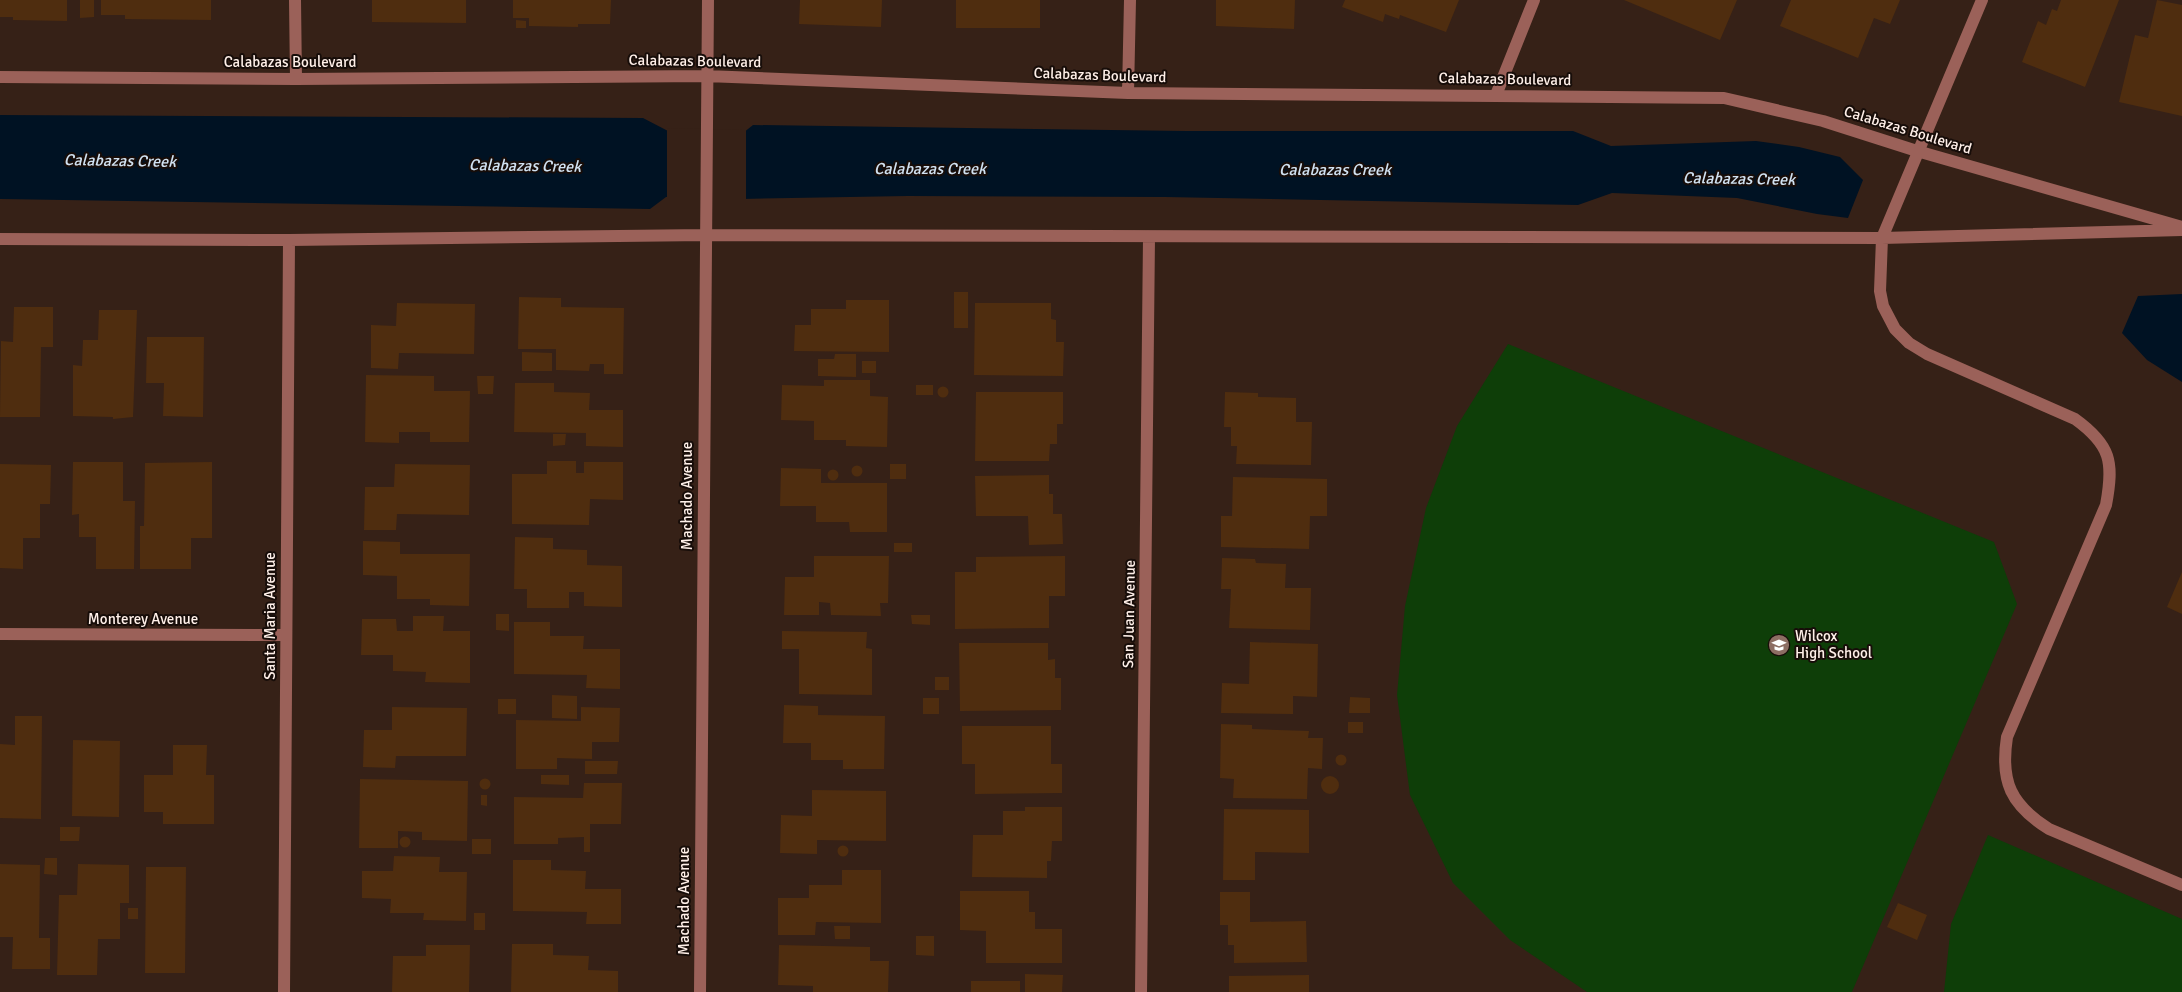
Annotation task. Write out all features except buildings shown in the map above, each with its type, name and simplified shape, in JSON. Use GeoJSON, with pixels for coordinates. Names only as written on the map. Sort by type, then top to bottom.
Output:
{"type":"FeatureCollection","features":[{"type":"Feature","properties":{"kind":"street"},"geometry":{"type":"LineString","coordinates":[[296,0],[296,79]]}},
{"type":"Feature","properties":{"kind":"street","name":"Machado Avenue"},"geometry":{"type":"LineString","coordinates":[[700,992],[708,0]]}},
{"type":"Feature","properties":{"kind":"street"},"geometry":{"type":"LineString","coordinates":[[1128,93],[1130,0]]}},
{"type":"Feature","properties":{"kind":"street"},"geometry":{"type":"LineString","coordinates":[[1496,95],[1534,0]]}},
{"type":"Feature","properties":{"kind":"street"},"geometry":{"type":"LineString","coordinates":[[1982,0],[1882,238],[1880,291],[1883,306],[1895,329],[1909,343],[1927,354],[2075,419],[2093,432],[2108,456],[2111,478],[2106,505],[2007,736],[2003,761],[2008,784],[2018,804],[2032,819],[2050,829],[2182,885]]}},
{"type":"Feature","properties":{"kind":"street","name":"Calabazas Boulevard"},"geometry":{"type":"LineString","coordinates":[[0,77],[296,79],[706,76],[1128,93],[1724,98],[1823,121],[1917,151],[2182,227]]}},
{"type":"Feature","properties":{"kind":"street"},"geometry":{"type":"LineString","coordinates":[[0,239],[289,240],[706,235],[1882,238],[2182,230]]}},
{"type":"Feature","properties":{"kind":"street","name":"San Juan Avenue"},"geometry":{"type":"LineString","coordinates":[[1141,992],[1149,237]]}},
{"type":"Feature","properties":{"kind":"street","name":"Santa Maria Avenue"},"geometry":{"type":"LineString","coordinates":[[284,992],[289,240]]}},
{"type":"Feature","properties":{"kind":"street","name":"Monterey Avenue"},"geometry":{"type":"LineString","coordinates":[[0,634],[286,636]]}},
{"type":"Feature","properties":{"kind":"green space"},"geometry":{"type":"Polygon","coordinates":[[[1508,344],[1994,542],[2017,604],[1852,992],[1587,992],[1510,940],[1453,883],[1410,795],[1397,695],[1405,606],[1426,508],[1457,426],[1508,344]]]}},
{"type":"Feature","properties":{"kind":"green space"},"geometry":{"type":"Polygon","coordinates":[[[1988,835],[2182,919],[2182,992],[1944,992],[1951,924],[1988,835]]]}},
{"type":"Feature","properties":{"kind":"water","name":"Calabazas Creek"},"geometry":{"type":"Polygon","coordinates":[[[0,115],[643,118],[668,131],[743,133],[753,125],[1186,131],[1573,131],[1611,146],[1756,141],[1799,147],[1840,157],[1863,180],[1848,218],[1817,214],[1737,198],[1612,193],[1578,205],[1165,197],[908,196],[741,199],[666,197],[650,209],[0,199],[0,115]]]}},
{"type":"Feature","properties":{"kind":"water"},"geometry":{"type":"Polygon","coordinates":[[[2182,294],[2182,382],[2147,360],[2122,333],[2138,296],[2182,294]]]}},
{"type":"Feature","properties":{"kind":"pier"},"geometry":{"type":"Polygon","coordinates":[[[667,128],[743,130],[746,128],[746,199],[667,199],[667,128]]]}},
{"type":"Feature","properties":{"kind":"place","name":"Wilcox High School"},"geometry":{"type":"Point","coordinates":[1779,645]}}]}
